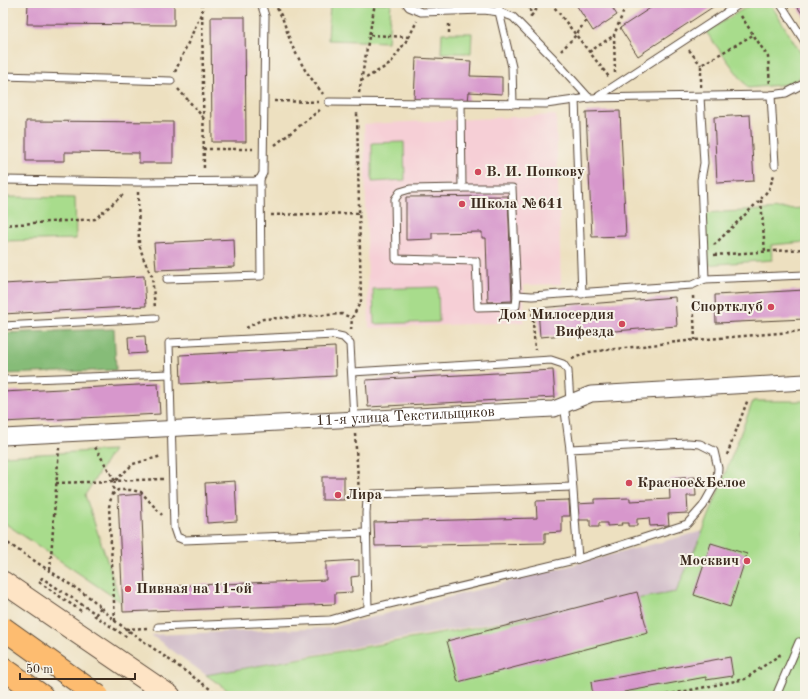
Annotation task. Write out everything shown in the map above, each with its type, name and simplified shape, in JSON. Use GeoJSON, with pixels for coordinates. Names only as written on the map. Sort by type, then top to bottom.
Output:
{"type":"FeatureCollection","features":[{"type":"Feature","properties":{"kind":"main road"},"geometry":{"type":"LineString","coordinates":[[3,582],[168,695]]}},
{"type":"Feature","properties":{"kind":"main road"},"geometry":{"type":"LineString","coordinates":[[3,628],[98,696]]}},
{"type":"Feature","properties":{"kind":"main road"},"geometry":{"type":"LineString","coordinates":[[3,668],[42,696]]}},
{"type":"Feature","properties":{"kind":"street","name":"11-я улица Текстильщиков"},"geometry":{"type":"LineString","coordinates":[[3,437],[171,428],[355,426],[562,405],[591,394],[805,382]]}},
{"type":"Feature","properties":{"kind":"lane"},"geometry":{"type":"LineString","coordinates":[[167,280],[261,276],[260,179],[263,173],[265,16],[261,3]]}},
{"type":"Feature","properties":{"kind":"lane"},"geometry":{"type":"LineString","coordinates":[[406,3],[409,7],[421,12],[484,10],[499,12],[513,17],[592,98]]}},
{"type":"Feature","properties":{"kind":"lane"},"geometry":{"type":"LineString","coordinates":[[499,3],[499,12],[512,67],[513,104]]}},
{"type":"Feature","properties":{"kind":"lane"},"geometry":{"type":"LineString","coordinates":[[592,98],[615,85],[741,3]]}},
{"type":"Feature","properties":{"kind":"lane"},"geometry":{"type":"LineString","coordinates":[[780,3],[805,42]]}},
{"type":"Feature","properties":{"kind":"lane"},"geometry":{"type":"LineString","coordinates":[[3,76],[171,81]]}},
{"type":"Feature","properties":{"kind":"lane"},"geometry":{"type":"LineString","coordinates":[[329,102],[546,104],[575,99],[592,98],[771,95],[786,93],[805,83]]}},
{"type":"Feature","properties":{"kind":"lane"},"geometry":{"type":"LineString","coordinates":[[771,95],[775,165]]}},
{"type":"Feature","properties":{"kind":"lane"},"geometry":{"type":"LineString","coordinates":[[700,97],[704,163],[701,180],[705,279]]}},
{"type":"Feature","properties":{"kind":"lane"},"geometry":{"type":"LineString","coordinates":[[575,99],[582,294]]}},
{"type":"Feature","properties":{"kind":"lane"},"geometry":{"type":"LineString","coordinates":[[460,104],[462,188]]}},
{"type":"Feature","properties":{"kind":"lane"},"geometry":{"type":"LineString","coordinates":[[3,180],[204,182],[255,181],[260,179]]}},
{"type":"Feature","properties":{"kind":"lane"},"geometry":{"type":"LineString","coordinates":[[462,188],[512,188],[517,295],[516,306],[478,307],[476,261],[396,259],[395,199],[400,192],[410,190],[462,188]]}},
{"type":"Feature","properties":{"kind":"lane"},"geometry":{"type":"LineString","coordinates":[[517,295],[532,296],[582,294],[692,285],[705,279],[805,275]]}},
{"type":"Feature","properties":{"kind":"lane"},"geometry":{"type":"LineString","coordinates":[[3,326],[156,318]]}},
{"type":"Feature","properties":{"kind":"lane"},"geometry":{"type":"LineString","coordinates":[[355,426],[350,344],[343,337],[334,334],[169,343],[171,453],[174,528],[176,537],[184,540],[366,533]]}},
{"type":"Feature","properties":{"kind":"lane"},"geometry":{"type":"LineString","coordinates":[[352,372],[551,360],[563,364],[568,371],[562,405],[570,449],[578,559]]}},
{"type":"Feature","properties":{"kind":"lane"},"geometry":{"type":"LineString","coordinates":[[3,380],[170,374]]}},
{"type":"Feature","properties":{"kind":"lane"},"geometry":{"type":"LineString","coordinates":[[158,627],[330,620],[368,609],[578,559],[687,524],[703,506],[716,481],[718,468],[714,451],[700,444],[688,443],[570,449]]}},
{"type":"Feature","properties":{"kind":"lane"},"geometry":{"type":"LineString","coordinates":[[368,609],[366,533],[367,500],[373,494],[572,487]]}},
{"type":"Feature","properties":{"kind":"lane"},"geometry":{"type":"LineString","coordinates":[[776,696],[799,642]]}},
{"type":"Feature","properties":{"kind":"path"},"geometry":{"type":"LineString","coordinates":[[202,3],[204,182]]}},
{"type":"Feature","properties":{"kind":"path"},"geometry":{"type":"LineString","coordinates":[[274,3],[282,17],[292,46],[302,64],[329,102]]}},
{"type":"Feature","properties":{"kind":"path"},"geometry":{"type":"LineString","coordinates":[[220,340],[263,319],[342,314],[352,318],[361,301],[357,103],[375,3]]}},
{"type":"Feature","properties":{"kind":"path"},"geometry":{"type":"LineString","coordinates":[[531,16],[542,3]]}},
{"type":"Feature","properties":{"kind":"path"},"geometry":{"type":"LineString","coordinates":[[551,3],[615,85]]}},
{"type":"Feature","properties":{"kind":"path"},"geometry":{"type":"LineString","coordinates":[[615,85],[614,35],[627,3]]}},
{"type":"Feature","properties":{"kind":"path"},"geometry":{"type":"LineString","coordinates":[[735,7],[768,57],[771,95]]}},
{"type":"Feature","properties":{"kind":"path"},"geometry":{"type":"LineString","coordinates":[[361,81],[390,64],[409,37],[421,12]]}},
{"type":"Feature","properties":{"kind":"path"},"geometry":{"type":"LineString","coordinates":[[202,14],[171,81],[203,117]]}},
{"type":"Feature","properties":{"kind":"path"},"geometry":{"type":"LineString","coordinates":[[554,59],[576,35],[586,20]]}},
{"type":"Feature","properties":{"kind":"path"},"geometry":{"type":"LineString","coordinates":[[369,35],[409,37]]}},
{"type":"Feature","properties":{"kind":"path"},"geometry":{"type":"LineString","coordinates":[[589,52],[614,35]]}},
{"type":"Feature","properties":{"kind":"path"},"geometry":{"type":"LineString","coordinates":[[701,65],[753,35]]}},
{"type":"Feature","properties":{"kind":"path"},"geometry":{"type":"LineString","coordinates":[[682,41],[701,65],[700,97]]}},
{"type":"Feature","properties":{"kind":"path"},"geometry":{"type":"LineString","coordinates":[[264,100],[329,102]]}},
{"type":"Feature","properties":{"kind":"path"},"geometry":{"type":"LineString","coordinates":[[203,149],[263,152],[329,102]]}},
{"type":"Feature","properties":{"kind":"path"},"geometry":{"type":"LineString","coordinates":[[704,256],[761,199],[769,189],[774,177],[775,165]]}},
{"type":"Feature","properties":{"kind":"path"},"geometry":{"type":"LineString","coordinates":[[3,225],[95,219],[138,182]]}},
{"type":"Feature","properties":{"kind":"path"},"geometry":{"type":"LineString","coordinates":[[138,182],[139,244],[144,260],[152,276],[156,318]]}},
{"type":"Feature","properties":{"kind":"path"},"geometry":{"type":"LineString","coordinates":[[761,199],[765,252]]}},
{"type":"Feature","properties":{"kind":"path"},"geometry":{"type":"LineString","coordinates":[[261,215],[359,213]]}},
{"type":"Feature","properties":{"kind":"path"},"geometry":{"type":"LineString","coordinates":[[704,256],[805,249]]}},
{"type":"Feature","properties":{"kind":"path"},"geometry":{"type":"LineString","coordinates":[[692,285],[695,340]]}},
{"type":"Feature","properties":{"kind":"path"},"geometry":{"type":"LineString","coordinates":[[532,296],[536,361]]}},
{"type":"Feature","properties":{"kind":"path"},"geometry":{"type":"LineString","coordinates":[[563,364],[589,352],[695,340],[805,331]]}},
{"type":"Feature","properties":{"kind":"path"},"geometry":{"type":"LineString","coordinates":[[716,481],[753,385]]}},
{"type":"Feature","properties":{"kind":"path"},"geometry":{"type":"LineString","coordinates":[[355,426],[358,492],[367,500]]}},
{"type":"Feature","properties":{"kind":"path"},"geometry":{"type":"LineString","coordinates":[[87,433],[115,481]]}},
{"type":"Feature","properties":{"kind":"path"},"geometry":{"type":"LineString","coordinates":[[50,571],[60,434]]}},
{"type":"Feature","properties":{"kind":"path"},"geometry":{"type":"LineString","coordinates":[[115,621],[109,507],[115,481],[133,464],[171,453]]}},
{"type":"Feature","properties":{"kind":"path"},"geometry":{"type":"LineString","coordinates":[[56,482],[172,479]]}},
{"type":"Feature","properties":{"kind":"path"},"geometry":{"type":"LineString","coordinates":[[112,496],[118,490],[141,492],[174,528]]}},
{"type":"Feature","properties":{"kind":"path"},"geometry":{"type":"LineString","coordinates":[[3,540],[92,599],[115,621],[220,696]]}},
{"type":"Feature","properties":{"kind":"path"},"geometry":{"type":"LineString","coordinates":[[82,611],[39,582],[42,578],[96,614],[101,607]]}},
{"type":"Feature","properties":{"kind":"path"},"geometry":{"type":"LineString","coordinates":[[94,615],[125,636],[129,631]]}},
{"type":"Feature","properties":{"kind":"path"},"geometry":{"type":"LineString","coordinates":[[126,629],[158,627]]}},
{"type":"Feature","properties":{"kind":"path"},"geometry":{"type":"LineString","coordinates":[[661,696],[745,679],[799,642]]}},
{"type":"Feature","properties":{"kind":"shaded area","name":"Школа №641"},"geometry":{"type":"Polygon","coordinates":[[[556,115],[561,284],[524,285],[524,322],[369,328],[364,124],[556,115]]]}},
{"type":"Feature","properties":{"kind":"shaded area"},"geometry":{"type":"Polygon","coordinates":[[[703,531],[676,592],[397,639],[206,675],[151,635],[331,628],[703,531]]]}},
{"type":"Feature","properties":{"kind":"green space"},"geometry":{"type":"Polygon","coordinates":[[[330,3],[391,3],[388,42],[328,40],[330,3]]]}},
{"type":"Feature","properties":{"kind":"green space"},"geometry":{"type":"Polygon","coordinates":[[[753,3],[770,3],[805,60],[805,74],[789,84],[748,88],[706,32],[753,3]]]}},
{"type":"Feature","properties":{"kind":"green space"},"geometry":{"type":"Polygon","coordinates":[[[442,33],[472,33],[471,53],[441,53],[442,33]]]}},
{"type":"Feature","properties":{"kind":"green space"},"geometry":{"type":"Polygon","coordinates":[[[404,142],[405,180],[372,182],[372,143],[404,142]]]}},
{"type":"Feature","properties":{"kind":"green space"},"geometry":{"type":"Polygon","coordinates":[[[3,197],[75,198],[76,239],[3,241],[3,197]]]}},
{"type":"Feature","properties":{"kind":"green space"},"geometry":{"type":"Polygon","coordinates":[[[805,208],[805,242],[771,245],[772,260],[704,265],[702,213],[805,208]]]}},
{"type":"Feature","properties":{"kind":"green space"},"geometry":{"type":"Polygon","coordinates":[[[438,287],[439,322],[374,324],[373,289],[438,287]]]}},
{"type":"Feature","properties":{"kind":"green space"},"geometry":{"type":"Polygon","coordinates":[[[114,329],[116,370],[3,374],[3,333],[114,329]]]}},
{"type":"Feature","properties":{"kind":"green space","name":"Москвич"},"geometry":{"type":"Polygon","coordinates":[[[753,401],[805,401],[805,696],[236,696],[206,675],[676,592],[703,531],[753,401]]]}},
{"type":"Feature","properties":{"kind":"green space"},"geometry":{"type":"Polygon","coordinates":[[[113,450],[85,495],[121,602],[3,522],[3,456],[113,450]]]}},
{"type":"Feature","properties":{"kind":"building"},"geometry":{"type":"Polygon","coordinates":[[[28,3],[174,3],[174,25],[27,24],[28,3]]]}},
{"type":"Feature","properties":{"kind":"building"},"geometry":{"type":"Polygon","coordinates":[[[575,3],[609,3],[617,15],[593,31],[575,3]]]}},
{"type":"Feature","properties":{"kind":"building"},"geometry":{"type":"Polygon","coordinates":[[[658,3],[719,3],[638,56],[620,28],[658,3]]]}},
{"type":"Feature","properties":{"kind":"building"},"geometry":{"type":"Polygon","coordinates":[[[795,3],[805,3],[805,18],[795,3]]]}},
{"type":"Feature","properties":{"kind":"building"},"geometry":{"type":"Polygon","coordinates":[[[211,17],[245,17],[246,142],[212,142],[211,17]]]}},
{"type":"Feature","properties":{"kind":"building"},"geometry":{"type":"Polygon","coordinates":[[[416,58],[471,61],[470,76],[502,77],[502,94],[469,92],[468,102],[414,99],[416,58]]]}},
{"type":"Feature","properties":{"kind":"building"},"geometry":{"type":"Polygon","coordinates":[[[620,111],[626,236],[592,237],[586,112],[620,111]]]}},
{"type":"Feature","properties":{"kind":"building"},"geometry":{"type":"Polygon","coordinates":[[[750,115],[754,181],[717,183],[714,117],[750,115]]]}},
{"type":"Feature","properties":{"kind":"building"},"geometry":{"type":"Polygon","coordinates":[[[26,121],[173,122],[173,163],[139,163],[139,153],[65,152],[65,161],[26,161],[26,121]]]}},
{"type":"Feature","properties":{"kind":"building"},"geometry":{"type":"Polygon","coordinates":[[[508,196],[512,301],[488,302],[486,238],[482,238],[482,232],[432,233],[432,239],[406,240],[406,197],[508,196]]]}},
{"type":"Feature","properties":{"kind":"building"},"geometry":{"type":"Polygon","coordinates":[[[234,239],[235,267],[156,270],[154,243],[234,239]]]}},
{"type":"Feature","properties":{"kind":"building"},"geometry":{"type":"Polygon","coordinates":[[[144,276],[146,306],[3,314],[3,284],[144,276]]]}},
{"type":"Feature","properties":{"kind":"building"},"geometry":{"type":"Polygon","coordinates":[[[805,290],[805,319],[716,323],[715,295],[805,290]]]}},
{"type":"Feature","properties":{"kind":"building"},"geometry":{"type":"Polygon","coordinates":[[[675,297],[677,326],[540,337],[538,308],[675,297]]]}},
{"type":"Feature","properties":{"kind":"building"},"geometry":{"type":"Polygon","coordinates":[[[145,336],[146,353],[129,354],[128,337],[145,336]]]}},
{"type":"Feature","properties":{"kind":"building"},"geometry":{"type":"Polygon","coordinates":[[[335,347],[336,376],[181,384],[180,355],[335,347]]]}},
{"type":"Feature","properties":{"kind":"building"},"geometry":{"type":"Polygon","coordinates":[[[553,370],[555,397],[368,407],[366,380],[553,370]]]}},
{"type":"Feature","properties":{"kind":"building"},"geometry":{"type":"Polygon","coordinates":[[[158,384],[160,414],[3,422],[3,392],[158,384]]]}},
{"type":"Feature","properties":{"kind":"building"},"geometry":{"type":"Polygon","coordinates":[[[322,477],[344,477],[344,500],[322,500],[322,477]]]}},
{"type":"Feature","properties":{"kind":"building"},"geometry":{"type":"Polygon","coordinates":[[[695,477],[696,496],[687,496],[688,513],[668,514],[669,525],[650,526],[649,518],[637,519],[637,526],[628,526],[628,523],[621,523],[622,525],[607,526],[607,523],[599,523],[599,527],[590,527],[590,520],[576,520],[575,504],[595,503],[595,499],[630,498],[630,501],[670,499],[669,479],[695,477]]]}},
{"type":"Feature","properties":{"kind":"building"},"geometry":{"type":"Polygon","coordinates":[[[235,481],[237,521],[207,523],[205,483],[235,481]]]}},
{"type":"Feature","properties":{"kind":"building"},"geometry":{"type":"Polygon","coordinates":[[[141,494],[145,587],[326,580],[326,562],[359,560],[359,576],[351,577],[352,592],[335,593],[335,604],[123,612],[118,496],[141,494]]]}},
{"type":"Feature","properties":{"kind":"building"},"geometry":{"type":"Polygon","coordinates":[[[569,500],[570,516],[562,516],[562,532],[545,533],[545,543],[375,546],[374,522],[537,518],[536,501],[569,500]]]}},
{"type":"Feature","properties":{"kind":"building"},"geometry":{"type":"Polygon","coordinates":[[[711,543],[747,554],[730,607],[694,595],[711,543]]]}},
{"type":"Feature","properties":{"kind":"building"},"geometry":{"type":"Polygon","coordinates":[[[637,592],[648,633],[458,682],[447,641],[637,592]]]}},
{"type":"Feature","properties":{"kind":"building"},"geometry":{"type":"Polygon","coordinates":[[[730,657],[733,676],[706,680],[706,677],[624,692],[624,695],[617,696],[593,696],[591,682],[730,657]]]}},
{"type":"Feature","properties":{"kind":"place","name":"В. И. Попкову"},"geometry":{"type":"Point","coordinates":[478,172]}},
{"type":"Feature","properties":{"kind":"place","name":"Школа №641"},"geometry":{"type":"Point","coordinates":[462,204]}},
{"type":"Feature","properties":{"kind":"place","name":"Спортклуб"},"geometry":{"type":"Point","coordinates":[771,307]}},
{"type":"Feature","properties":{"kind":"place","name":"Дом Милосердия Вифезда"},"geometry":{"type":"Point","coordinates":[622,324]}},
{"type":"Feature","properties":{"kind":"place","name":"Красное&Белое"},"geometry":{"type":"Point","coordinates":[629,483]}},
{"type":"Feature","properties":{"kind":"place","name":"Лира"},"geometry":{"type":"Point","coordinates":[338,495]}},
{"type":"Feature","properties":{"kind":"place","name":"Москвич"},"geometry":{"type":"Point","coordinates":[747,561]}},
{"type":"Feature","properties":{"kind":"place","name":"Пивная на 11-ой"},"geometry":{"type":"Point","coordinates":[128,589]}}]}
